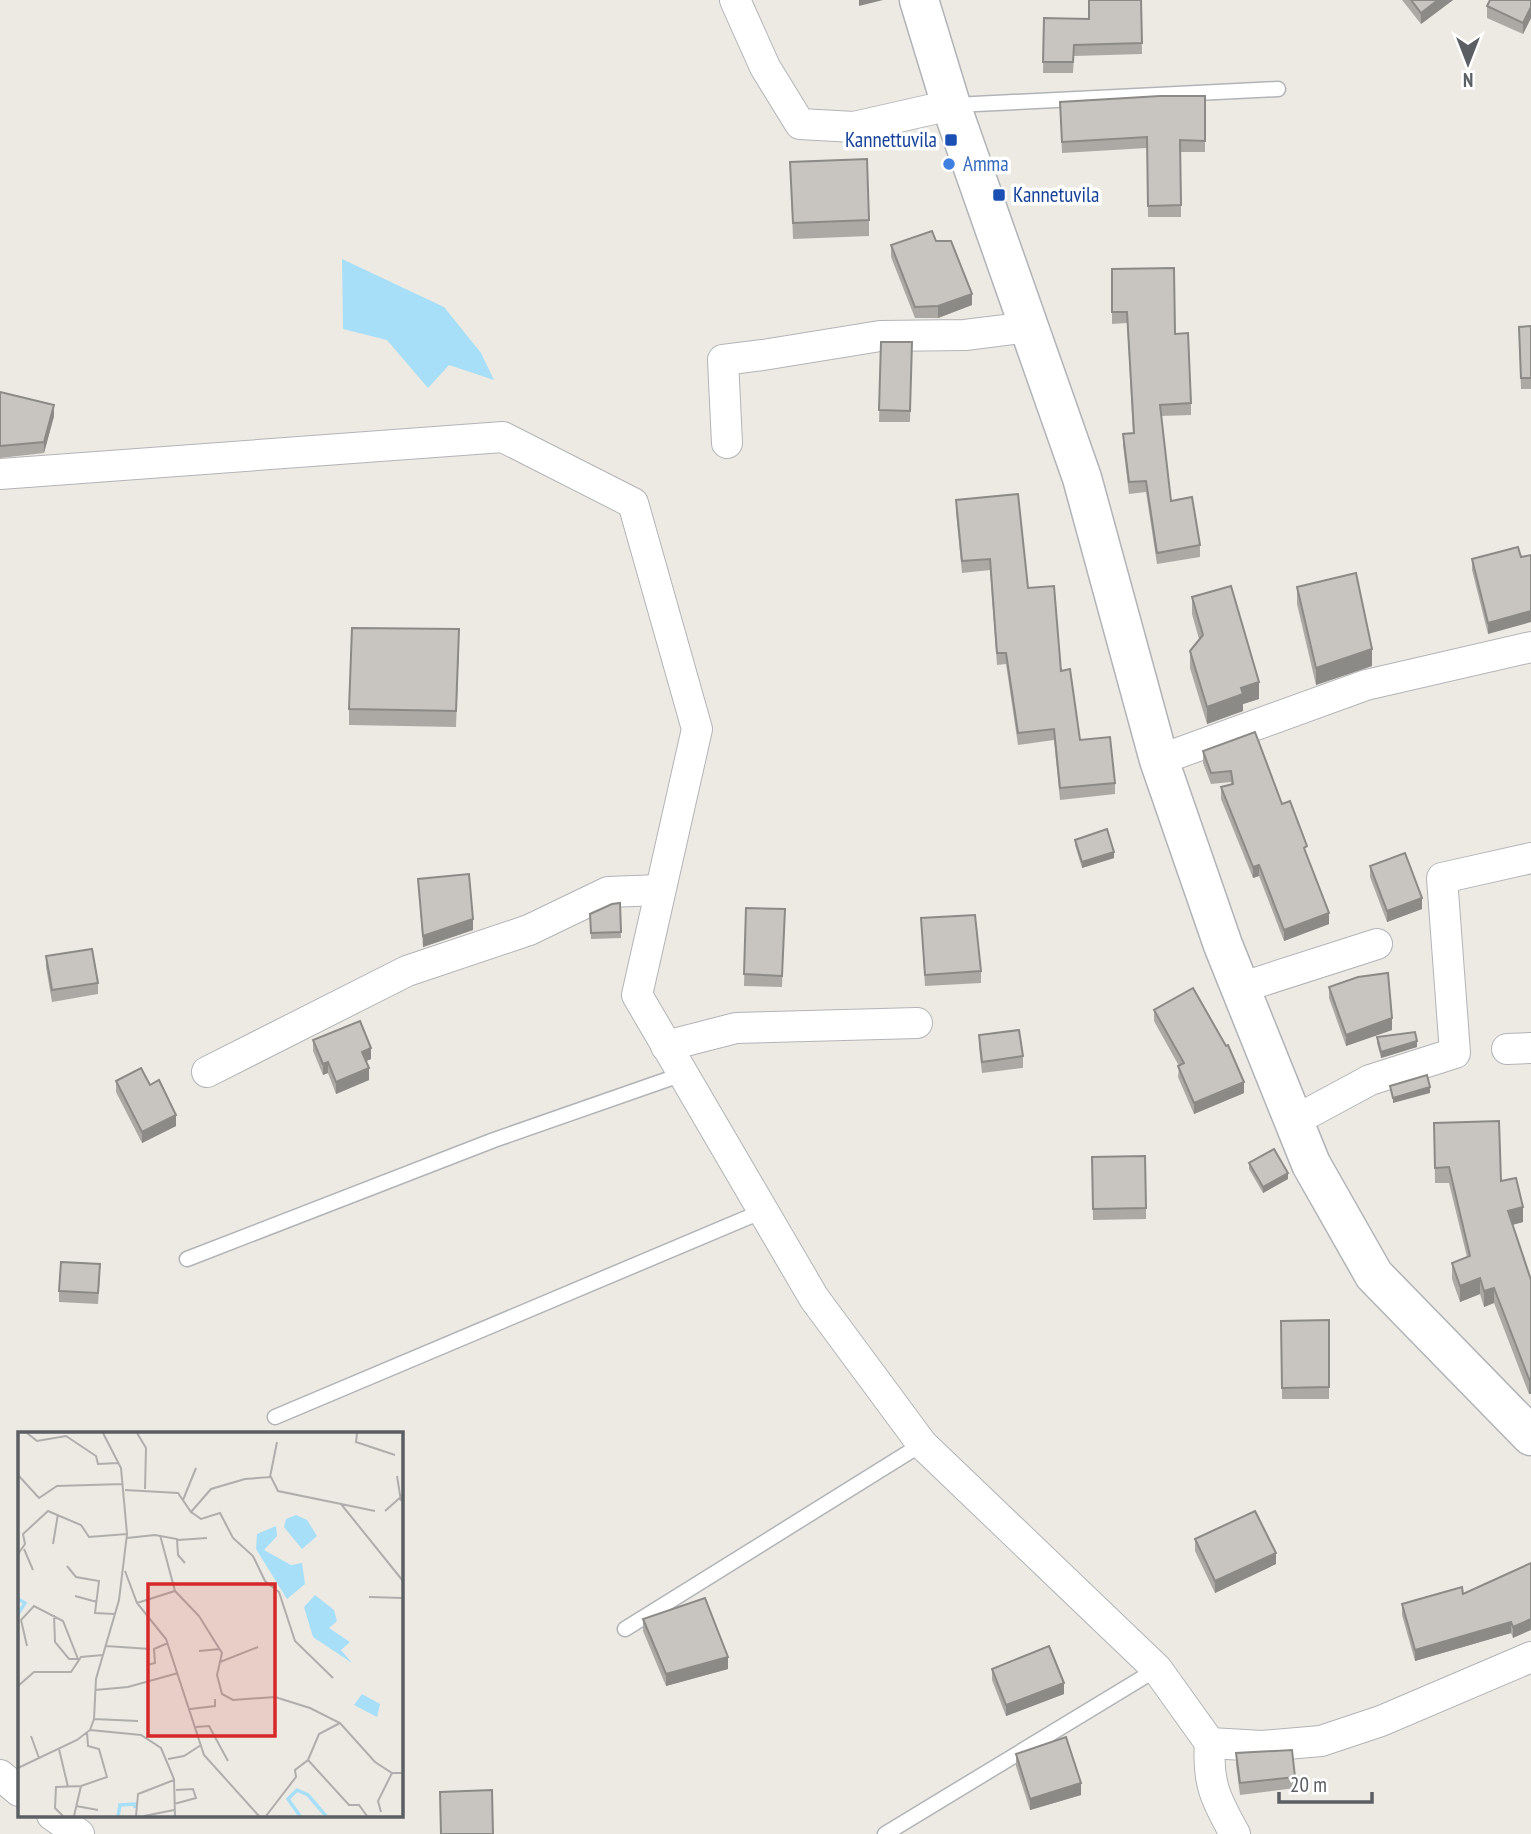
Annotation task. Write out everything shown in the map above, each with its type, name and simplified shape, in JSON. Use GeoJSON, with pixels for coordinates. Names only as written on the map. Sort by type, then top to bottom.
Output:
{"type":"FeatureCollection","features":[{"type":"Feature","properties":{"kind":"main road"},"geometry":{"type":"LineString","coordinates":[[919,0],[951,105],[1082,478],[1159,760],[1223,944],[1311,1164],[1374,1275],[1531,1436]]}},
{"type":"Feature","properties":{"kind":"street"},"geometry":{"type":"LineString","coordinates":[[735,0],[765,67],[800,124],[853,127],[951,105]]}},
{"type":"Feature","properties":{"kind":"street"},"geometry":{"type":"LineString","coordinates":[[727,443],[723,360],[880,336],[965,335],[1029,327]]}},
{"type":"Feature","properties":{"kind":"street"},"geometry":{"type":"LineString","coordinates":[[0,474],[503,437],[633,503],[697,729],[637,995],[814,1298],[922,1444],[1157,1669],[1210,1743],[1208,1762],[1215,1799],[1235,1834]]}},
{"type":"Feature","properties":{"kind":"street"},"geometry":{"type":"LineString","coordinates":[[1159,760],[1366,685],[1531,646]]}},
{"type":"Feature","properties":{"kind":"street"},"geometry":{"type":"LineString","coordinates":[[1294,1121],[1370,1080],[1455,1053],[1442,878],[1531,858]]}},
{"type":"Feature","properties":{"kind":"street"},"geometry":{"type":"LineString","coordinates":[[207,1072],[407,971],[529,930],[608,892],[660,890]]}},
{"type":"Feature","properties":{"kind":"street"},"geometry":{"type":"LineString","coordinates":[[1240,988],[1377,944]]}},
{"type":"Feature","properties":{"kind":"street"},"geometry":{"type":"LineString","coordinates":[[666,1046],[736,1028],[917,1023]]}},
{"type":"Feature","properties":{"kind":"street"},"geometry":{"type":"LineString","coordinates":[[1210,1743],[1262,1746],[1321,1741],[1381,1721],[1531,1657]]}},
{"type":"Feature","properties":{"kind":"street"},"geometry":{"type":"LineString","coordinates":[[0,1776],[18,1790]]}},
{"type":"Feature","properties":{"kind":"street"},"geometry":{"type":"LineString","coordinates":[[53,1816],[79,1834]]}},
{"type":"Feature","properties":{"kind":"lane"},"geometry":{"type":"LineString","coordinates":[[951,105],[1278,89]]}},
{"type":"Feature","properties":{"kind":"lane"},"geometry":{"type":"LineString","coordinates":[[187,1259],[494,1140],[683,1074]]}},
{"type":"Feature","properties":{"kind":"lane"},"geometry":{"type":"LineString","coordinates":[[275,1417],[763,1211]]}},
{"type":"Feature","properties":{"kind":"lane"},"geometry":{"type":"LineString","coordinates":[[625,1629],[922,1444]]}},
{"type":"Feature","properties":{"kind":"lane"},"geometry":{"type":"LineString","coordinates":[[885,1834],[1157,1669]]}},
{"type":"Feature","properties":{"kind":"water"},"geometry":{"type":"Polygon","coordinates":[[[342,259],[444,307],[481,353],[494,380],[449,365],[428,388],[387,340],[343,329],[342,259]]]}},
{"type":"Feature","properties":{"kind":"building"},"geometry":{"type":"Polygon","coordinates":[[[1089,0],[1141,0],[1142,43],[1074,45],[1073,62],[1043,62],[1044,18],[1089,19],[1089,0]]]}},
{"type":"Feature","properties":{"kind":"building"},"geometry":{"type":"Polygon","coordinates":[[[1411,0],[1438,0],[1421,13],[1411,0]]]}},
{"type":"Feature","properties":{"kind":"building"},"geometry":{"type":"Polygon","coordinates":[[[1490,0],[1531,0],[1531,7],[1523,23],[1487,6],[1490,0]]]}},
{"type":"Feature","properties":{"kind":"building"},"geometry":{"type":"Polygon","coordinates":[[[1205,96],[1205,141],[1180,140],[1181,205],[1148,206],[1147,137],[1062,142],[1060,102],[1205,96]]]}},
{"type":"Feature","properties":{"kind":"building"},"geometry":{"type":"Polygon","coordinates":[[[867,159],[869,220],[793,223],[790,162],[867,159]]]}},
{"type":"Feature","properties":{"kind":"building"},"geometry":{"type":"Polygon","coordinates":[[[932,231],[936,241],[951,241],[972,294],[938,306],[915,307],[891,245],[932,231]]]}},
{"type":"Feature","properties":{"kind":"building"},"geometry":{"type":"Polygon","coordinates":[[[1174,268],[1175,334],[1188,333],[1191,403],[1160,405],[1171,501],[1192,497],[1200,545],[1157,553],[1146,481],[1129,482],[1123,434],[1134,433],[1127,312],[1112,312],[1112,269],[1174,268]]]}},
{"type":"Feature","properties":{"kind":"building"},"geometry":{"type":"Polygon","coordinates":[[[1531,326],[1531,378],[1521,378],[1519,327],[1531,326]]]}},
{"type":"Feature","properties":{"kind":"building"},"geometry":{"type":"Polygon","coordinates":[[[881,342],[912,342],[910,411],[879,410],[881,342]]]}},
{"type":"Feature","properties":{"kind":"building"},"geometry":{"type":"Polygon","coordinates":[[[0,392],[54,405],[44,442],[0,446],[0,392]]]}},
{"type":"Feature","properties":{"kind":"building"},"geometry":{"type":"Polygon","coordinates":[[[1018,494],[1028,588],[1054,586],[1061,671],[1070,669],[1080,740],[1110,737],[1115,783],[1060,788],[1054,729],[1018,733],[1006,653],[997,653],[990,559],[962,561],[956,500],[1018,494]]]}},
{"type":"Feature","properties":{"kind":"building"},"geometry":{"type":"Polygon","coordinates":[[[1518,547],[1521,557],[1531,555],[1531,611],[1488,623],[1472,559],[1518,547]]]}},
{"type":"Feature","properties":{"kind":"building"},"geometry":{"type":"Polygon","coordinates":[[[1356,573],[1372,649],[1316,668],[1297,587],[1356,573]]]}},
{"type":"Feature","properties":{"kind":"building"},"geometry":{"type":"Polygon","coordinates":[[[1231,586],[1259,682],[1241,688],[1243,694],[1207,707],[1190,651],[1203,635],[1192,597],[1231,586]]]}},
{"type":"Feature","properties":{"kind":"building"},"geometry":{"type":"Polygon","coordinates":[[[352,628],[459,629],[456,711],[349,709],[352,628]]]}},
{"type":"Feature","properties":{"kind":"building"},"geometry":{"type":"Polygon","coordinates":[[[1255,732],[1282,804],[1290,801],[1307,846],[1304,848],[1329,913],[1284,930],[1259,865],[1253,867],[1221,787],[1233,784],[1231,771],[1211,773],[1203,751],[1255,732]]]}},
{"type":"Feature","properties":{"kind":"building"},"geometry":{"type":"Polygon","coordinates":[[[1107,829],[1114,852],[1082,862],[1075,840],[1107,829]]]}},
{"type":"Feature","properties":{"kind":"building"},"geometry":{"type":"Polygon","coordinates":[[[1405,853],[1422,898],[1387,911],[1370,866],[1405,853]]]}},
{"type":"Feature","properties":{"kind":"building"},"geometry":{"type":"Polygon","coordinates":[[[469,874],[473,919],[423,936],[418,879],[469,874]]]}},
{"type":"Feature","properties":{"kind":"building"},"geometry":{"type":"Polygon","coordinates":[[[620,903],[621,932],[591,933],[590,914],[620,903]]]}},
{"type":"Feature","properties":{"kind":"building"},"geometry":{"type":"Polygon","coordinates":[[[746,908],[785,909],[782,976],[744,974],[746,908]]]}},
{"type":"Feature","properties":{"kind":"building"},"geometry":{"type":"Polygon","coordinates":[[[975,915],[981,971],[925,975],[921,918],[975,915]]]}},
{"type":"Feature","properties":{"kind":"building"},"geometry":{"type":"Polygon","coordinates":[[[92,949],[98,983],[52,990],[46,956],[92,949]]]}},
{"type":"Feature","properties":{"kind":"building"},"geometry":{"type":"Polygon","coordinates":[[[1388,973],[1392,1018],[1346,1035],[1329,987],[1358,977],[1388,973]]]}},
{"type":"Feature","properties":{"kind":"building"},"geometry":{"type":"Polygon","coordinates":[[[1193,988],[1226,1046],[1228,1045],[1244,1082],[1194,1103],[1178,1066],[1184,1063],[1154,1010],[1193,988]]]}},
{"type":"Feature","properties":{"kind":"building"},"geometry":{"type":"Polygon","coordinates":[[[360,1021],[371,1048],[362,1052],[369,1068],[336,1082],[328,1062],[323,1064],[313,1040],[360,1021]]]}},
{"type":"Feature","properties":{"kind":"building"},"geometry":{"type":"Polygon","coordinates":[[[1019,1030],[1023,1056],[982,1062],[979,1035],[1019,1030]]]}},
{"type":"Feature","properties":{"kind":"building"},"geometry":{"type":"Polygon","coordinates":[[[1415,1032],[1417,1041],[1381,1052],[1377,1037],[1415,1032]]]}},
{"type":"Feature","properties":{"kind":"building"},"geometry":{"type":"Polygon","coordinates":[[[141,1068],[150,1085],[159,1080],[176,1115],[142,1132],[116,1081],[141,1068]]]}},
{"type":"Feature","properties":{"kind":"building"},"geometry":{"type":"Polygon","coordinates":[[[1427,1075],[1430,1087],[1393,1098],[1390,1086],[1427,1075]]]}},
{"type":"Feature","properties":{"kind":"building"},"geometry":{"type":"Polygon","coordinates":[[[1499,1121],[1501,1181],[1516,1178],[1523,1207],[1508,1211],[1531,1280],[1529,1379],[1494,1288],[1484,1291],[1480,1278],[1460,1286],[1452,1263],[1470,1256],[1449,1167],[1435,1168],[1434,1123],[1499,1121]]]}},
{"type":"Feature","properties":{"kind":"building"},"geometry":{"type":"Polygon","coordinates":[[[1274,1149],[1288,1173],[1263,1187],[1249,1163],[1274,1149]]]}},
{"type":"Feature","properties":{"kind":"building"},"geometry":{"type":"Polygon","coordinates":[[[1145,1156],[1146,1208],[1093,1209],[1092,1157],[1145,1156]]]}},
{"type":"Feature","properties":{"kind":"building"},"geometry":{"type":"Polygon","coordinates":[[[61,1262],[100,1264],[98,1293],[59,1291],[61,1262]]]}},
{"type":"Feature","properties":{"kind":"building"},"geometry":{"type":"Polygon","coordinates":[[[1329,1320],[1329,1387],[1282,1388],[1281,1321],[1329,1320]]]}},
{"type":"Feature","properties":{"kind":"building"},"geometry":{"type":"Polygon","coordinates":[[[1255,1511],[1276,1553],[1215,1581],[1195,1539],[1255,1511]]]}},
{"type":"Feature","properties":{"kind":"building"},"geometry":{"type":"Polygon","coordinates":[[[1531,1563],[1531,1619],[1513,1627],[1511,1622],[1415,1650],[1402,1604],[1462,1587],[1463,1594],[1531,1563]]]}},
{"type":"Feature","properties":{"kind":"building"},"geometry":{"type":"Polygon","coordinates":[[[705,1598],[728,1657],[666,1674],[643,1619],[705,1598]]]}},
{"type":"Feature","properties":{"kind":"building"},"geometry":{"type":"Polygon","coordinates":[[[1049,1646],[1064,1683],[1006,1705],[992,1669],[1049,1646]]]}},
{"type":"Feature","properties":{"kind":"building"},"geometry":{"type":"Polygon","coordinates":[[[1066,1737],[1081,1783],[1030,1799],[1016,1754],[1066,1737]]]}},
{"type":"Feature","properties":{"kind":"building"},"geometry":{"type":"Polygon","coordinates":[[[1292,1750],[1295,1777],[1240,1783],[1236,1753],[1292,1750]]]}},
{"type":"Feature","properties":{"kind":"building"},"geometry":{"type":"Polygon","coordinates":[[[492,1790],[493,1834],[441,1834],[440,1792],[492,1790]]]}},
{"type":"Feature","properties":{"kind":"place","name":"Kannettuvila"},"geometry":{"type":"Point","coordinates":[951,140]}},
{"type":"Feature","properties":{"kind":"place","name":"Amma"},"geometry":{"type":"Point","coordinates":[949,164]}},
{"type":"Feature","properties":{"kind":"place","name":"Kannetuvila"},"geometry":{"type":"Point","coordinates":[999,195]}}]}
